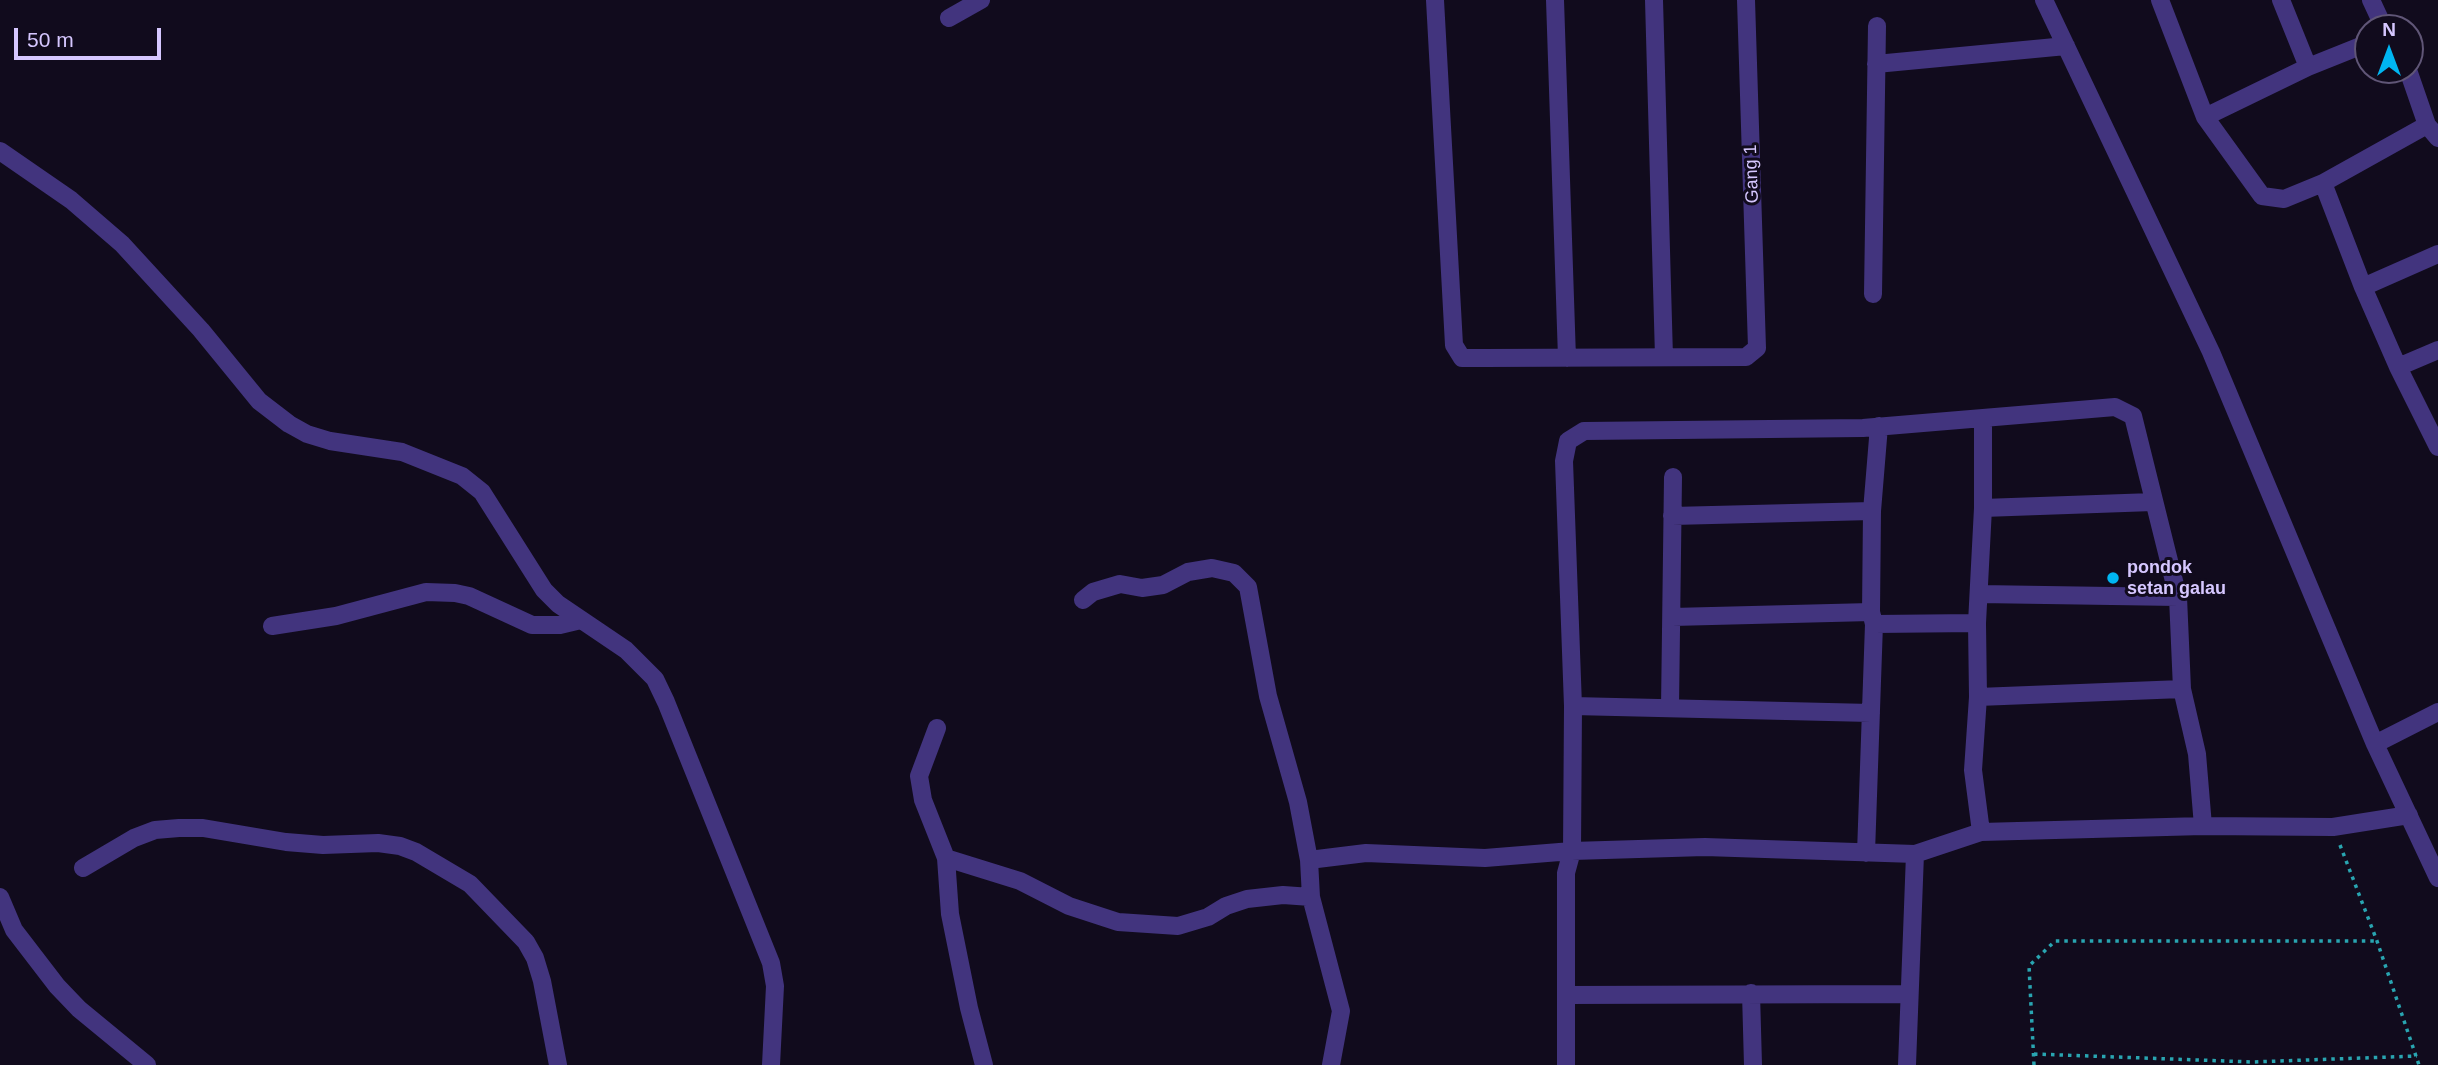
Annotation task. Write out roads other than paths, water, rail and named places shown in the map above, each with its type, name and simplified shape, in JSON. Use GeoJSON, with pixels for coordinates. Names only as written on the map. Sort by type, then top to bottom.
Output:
{"type":"FeatureCollection","features":[{"type":"Feature","properties":{"kind":"street"},"geometry":{"type":"LineString","coordinates":[[948,18],[981,0]]}},
{"type":"Feature","properties":{"kind":"street"},"geometry":{"type":"LineString","coordinates":[[1435,0],[1454,345],[1462,358],[1664,358],[1654,0]]}},
{"type":"Feature","properties":{"kind":"street"},"geometry":{"type":"LineString","coordinates":[[1555,0],[1567,358]]}},
{"type":"Feature","properties":{"kind":"street","name":"Gang 1"},"geometry":{"type":"LineString","coordinates":[[1664,358],[1746,357],[1757,348],[1746,0]]}},
{"type":"Feature","properties":{"kind":"street"},"geometry":{"type":"LineString","coordinates":[[2044,0],[2211,352],[2375,744],[2438,878]]}},
{"type":"Feature","properties":{"kind":"street"},"geometry":{"type":"LineString","coordinates":[[2160,0],[2205,117],[2262,196],[2284,199],[2433,132],[2414,84]]}},
{"type":"Feature","properties":{"kind":"street"},"geometry":{"type":"LineString","coordinates":[[2281,0],[2308,67]]}},
{"type":"Feature","properties":{"kind":"street"},"geometry":{"type":"LineString","coordinates":[[1873,294],[1877,26]]}},
{"type":"Feature","properties":{"kind":"street"},"geometry":{"type":"LineString","coordinates":[[1877,65],[2066,46]]}},
{"type":"Feature","properties":{"kind":"street"},"geometry":{"type":"LineString","coordinates":[[2205,117],[2308,67],[2354,49]]}},
{"type":"Feature","properties":{"kind":"street"},"geometry":{"type":"LineString","coordinates":[[0,151],[71,200],[122,244],[201,330],[259,401],[289,424],[307,434],[330,441],[402,452],[435,463],[462,476],[482,492],[544,590],[581,620],[626,650],[655,679],[771,963],[775,986],[771,1065]]}},
{"type":"Feature","properties":{"kind":"street"},"geometry":{"type":"LineString","coordinates":[[2323,183],[2363,287],[2398,367],[2438,447]]}},
{"type":"Feature","properties":{"kind":"street"},"geometry":{"type":"LineString","coordinates":[[2363,287],[2438,254]]}},
{"type":"Feature","properties":{"kind":"street"},"geometry":{"type":"LineString","coordinates":[[2398,367],[2438,350]]}},
{"type":"Feature","properties":{"kind":"street"},"geometry":{"type":"LineString","coordinates":[[1566,1065],[1566,873],[1572,851],[1573,706],[1564,461],[1568,440],[1584,431],[1879,426],[2115,407],[2133,416],[2178,597],[2182,689],[2197,754],[2203,826]]}},
{"type":"Feature","properties":{"kind":"street"},"geometry":{"type":"LineString","coordinates":[[1981,832],[1973,770],[1978,697],[1977,623],[1983,508],[1983,418]]}},
{"type":"Feature","properties":{"kind":"street"},"geometry":{"type":"LineString","coordinates":[[1866,853],[1871,713],[1872,511],[1879,426]]}},
{"type":"Feature","properties":{"kind":"street"},"geometry":{"type":"LineString","coordinates":[[1670,707],[1673,477]]}},
{"type":"Feature","properties":{"kind":"street"},"geometry":{"type":"LineString","coordinates":[[1983,508],[2153,502]]}},
{"type":"Feature","properties":{"kind":"street"},"geometry":{"type":"LineString","coordinates":[[1672,516],[1872,511]]}},
{"type":"Feature","properties":{"kind":"street"},"geometry":{"type":"LineString","coordinates":[[1083,600],[1093,592],[1120,584],[1142,587],[1163,585],[1188,572],[1212,568],[1234,573],[1248,587],[1268,696],[1298,802],[1309,860],[1311,897],[1341,1012],[1331,1065]]}},
{"type":"Feature","properties":{"kind":"street"},"geometry":{"type":"LineString","coordinates":[[272,626],[336,615],[426,592],[469,596],[532,625],[560,625],[581,620]]}},
{"type":"Feature","properties":{"kind":"street"},"geometry":{"type":"LineString","coordinates":[[1979,594],[2178,597]]}},
{"type":"Feature","properties":{"kind":"street"},"geometry":{"type":"LineString","coordinates":[[1672,617],[1872,618],[1977,623]]}},
{"type":"Feature","properties":{"kind":"street"},"geometry":{"type":"LineString","coordinates":[[1978,697],[2182,689]]}},
{"type":"Feature","properties":{"kind":"street"},"geometry":{"type":"LineString","coordinates":[[1573,706],[1871,713]]}},
{"type":"Feature","properties":{"kind":"street"},"geometry":{"type":"LineString","coordinates":[[2375,744],[2438,712]]}},
{"type":"Feature","properties":{"kind":"street"},"geometry":{"type":"LineString","coordinates":[[937,728],[919,776],[923,800],[946,858],[950,914],[968,1008],[984,1065]]}},
{"type":"Feature","properties":{"kind":"street"},"geometry":{"type":"LineString","coordinates":[[1309,860],[1366,853],[1510,858],[1572,851],[1705,847],[1915,854],[1981,832],[2203,826],[2333,827],[2409,815]]}},
{"type":"Feature","properties":{"kind":"street"},"geometry":{"type":"LineString","coordinates":[[83,868],[134,838],[155,830],[179,828],[203,828],[310,844],[378,843],[416,852],[470,884],[526,942],[542,981],[558,1065]]}},
{"type":"Feature","properties":{"kind":"street"},"geometry":{"type":"LineString","coordinates":[[1907,1065],[1915,854]]}},
{"type":"Feature","properties":{"kind":"street"},"geometry":{"type":"LineString","coordinates":[[946,858],[1020,881],[1069,906],[1118,922],[1178,926],[1208,917],[1226,906],[1247,899],[1283,895],[1311,897]]}},
{"type":"Feature","properties":{"kind":"street"},"geometry":{"type":"LineString","coordinates":[[0,897],[14,930],[57,986],[79,1009],[146,1065]]}},
{"type":"Feature","properties":{"kind":"street"},"geometry":{"type":"LineString","coordinates":[[1751,993],[1753,1065]]}},
{"type":"Feature","properties":{"kind":"street"},"geometry":{"type":"LineString","coordinates":[[1566,995],[1909,993]]}},
{"type":"Feature","properties":{"kind":"place","name":"pondok setan galau"},"geometry":{"type":"Point","coordinates":[2113,578]}}]}
